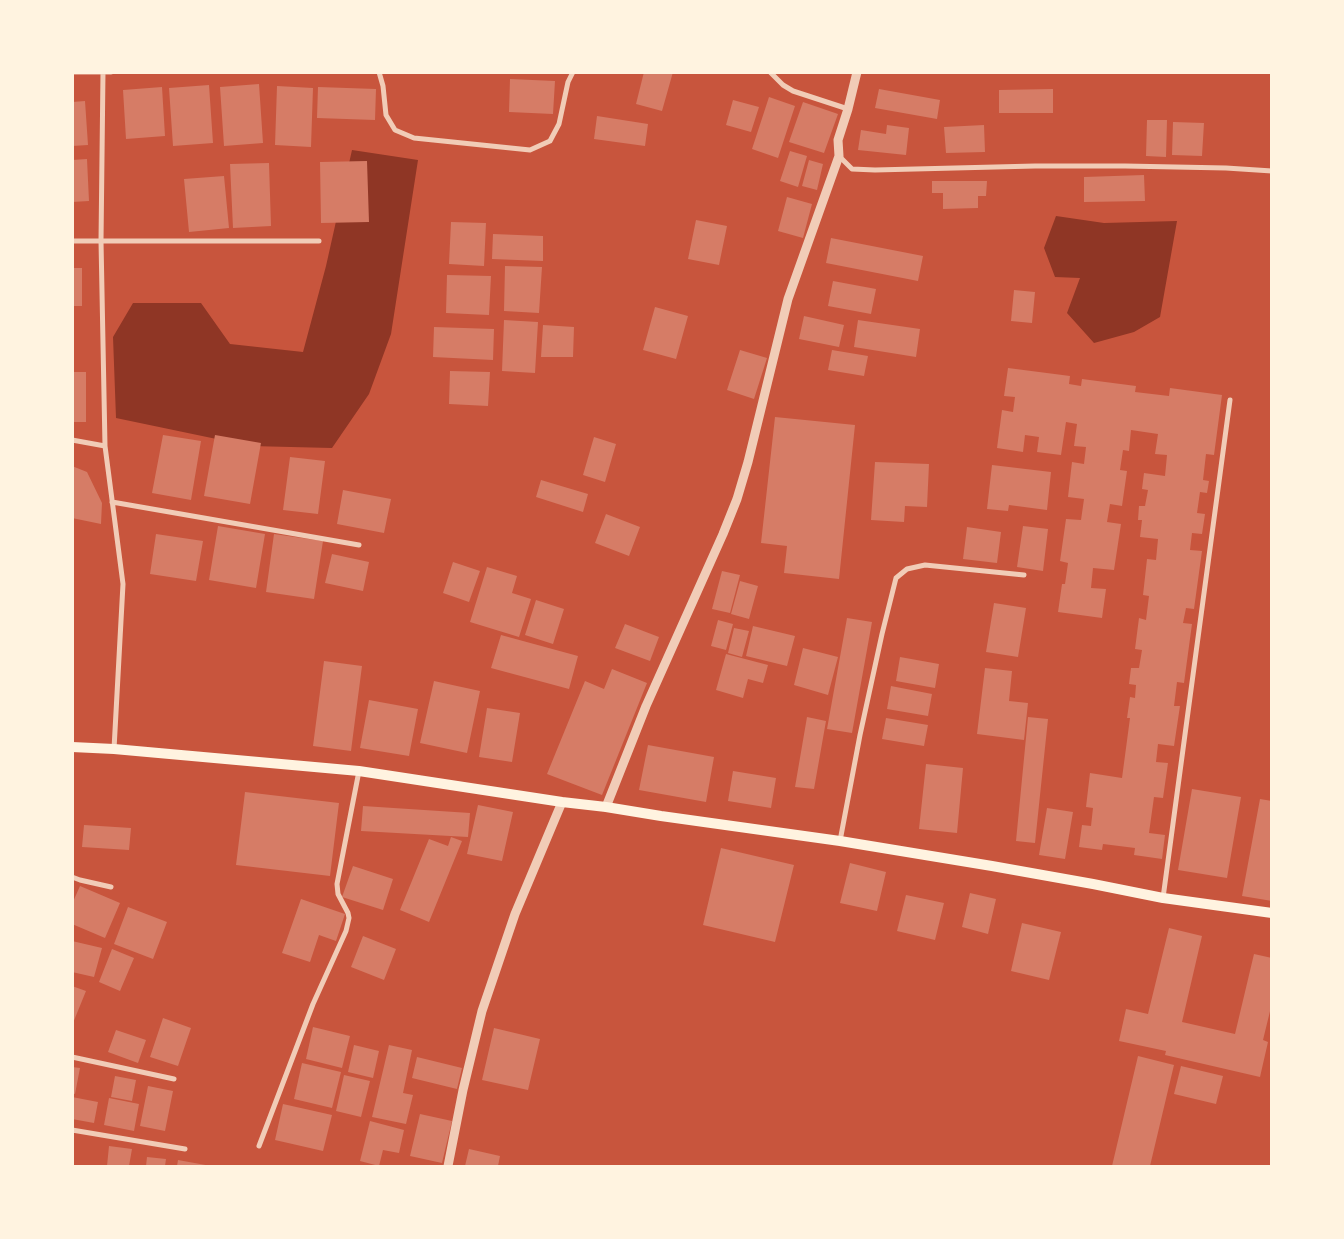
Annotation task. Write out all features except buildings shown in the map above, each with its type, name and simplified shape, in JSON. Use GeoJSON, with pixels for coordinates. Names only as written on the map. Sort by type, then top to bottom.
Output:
{"type":"FeatureCollection","features":[{"type":"Feature","properties":{"kind":"main road"},"geometry":{"type":"LineString","coordinates":[[72,747],[114,749],[359,771],[840,842],[992,866],[1163,898],[1272,914]]}},
{"type":"Feature","properties":{"kind":"street"},"geometry":{"type":"LineString","coordinates":[[73,72],[111,72]]}},
{"type":"Feature","properties":{"kind":"street"},"geometry":{"type":"LineString","coordinates":[[379,72],[383,86],[386,115],[395,130],[414,138],[530,150],[550,141],[559,124],[568,82],[573,72]]}},
{"type":"Feature","properties":{"kind":"street"},"geometry":{"type":"LineString","coordinates":[[770,72],[793,91],[848,108]]}},
{"type":"Feature","properties":{"kind":"street"},"geometry":{"type":"LineString","coordinates":[[606,807],[646,706],[724,534],[737,500],[788,299],[839,156],[838,140],[857,72]]}},
{"type":"Feature","properties":{"kind":"street"},"geometry":{"type":"LineString","coordinates":[[103,73],[101,242],[105,446],[123,584],[114,749]]}},
{"type":"Feature","properties":{"kind":"street"},"geometry":{"type":"LineString","coordinates":[[839,156],[852,168],[875,170],[1125,166],[1226,168],[1272,172]]}},
{"type":"Feature","properties":{"kind":"street"},"geometry":{"type":"LineString","coordinates":[[72,241],[318,241]]}},
{"type":"Feature","properties":{"kind":"street"},"geometry":{"type":"LineString","coordinates":[[1163,898],[1230,400]]}},
{"type":"Feature","properties":{"kind":"street"},"geometry":{"type":"LineString","coordinates":[[72,440],[105,446]]}},
{"type":"Feature","properties":{"kind":"street"},"geometry":{"type":"LineString","coordinates":[[112,502],[360,545]]}},
{"type":"Feature","properties":{"kind":"street"},"geometry":{"type":"LineString","coordinates":[[840,842],[860,735],[896,578],[907,569],[925,565],[1024,575]]}},
{"type":"Feature","properties":{"kind":"street"},"geometry":{"type":"LineString","coordinates":[[259,1146],[313,1004],[346,931],[349,918],[338,894],[337,884],[359,771]]}},
{"type":"Feature","properties":{"kind":"street"},"geometry":{"type":"LineString","coordinates":[[448,1166],[463,1090],[482,1012],[515,914],[562,802]]}},
{"type":"Feature","properties":{"kind":"street"},"geometry":{"type":"LineString","coordinates":[[72,877],[111,887]]}},
{"type":"Feature","properties":{"kind":"street"},"geometry":{"type":"LineString","coordinates":[[72,1057],[174,1078]]}},
{"type":"Feature","properties":{"kind":"street"},"geometry":{"type":"LineString","coordinates":[[72,1130],[185,1149]]}},
{"type":"Feature","properties":{"kind":"shaded area"},"geometry":{"type":"Polygon","coordinates":[[[352,150],[418,160],[391,334],[369,394],[332,448],[250,446],[116,418],[113,337],[133,303],[201,303],[230,344],[303,352],[326,266],[352,150]]]}},
{"type":"Feature","properties":{"kind":"shaded area"},"geometry":{"type":"Polygon","coordinates":[[[1056,216],[1104,223],[1177,221],[1160,317],[1134,332],[1094,343],[1067,313],[1080,278],[1055,277],[1044,248],[1056,216]]]}}]}
